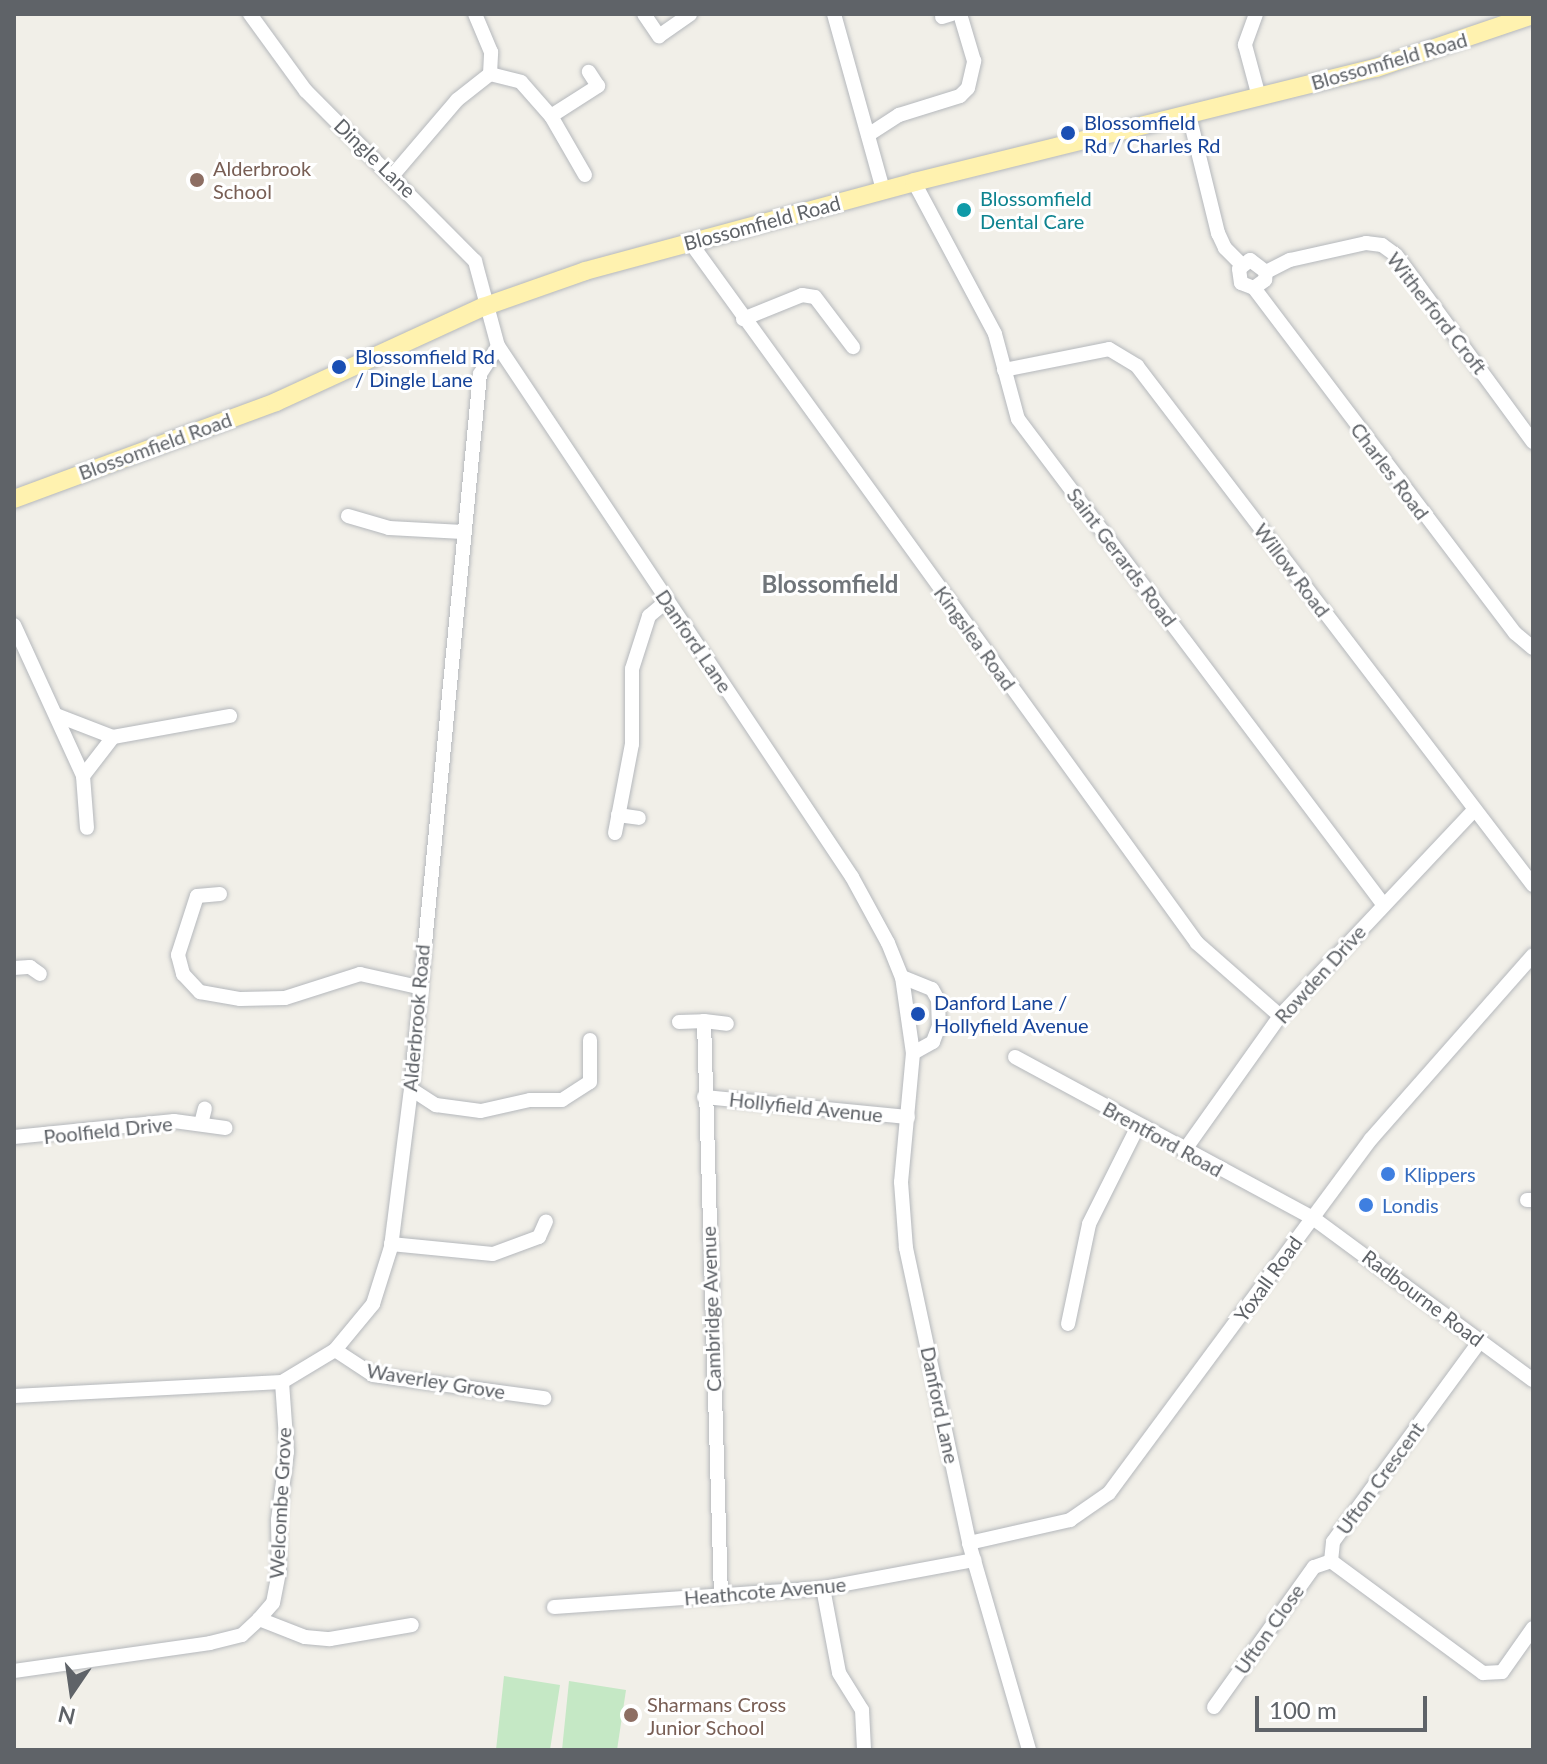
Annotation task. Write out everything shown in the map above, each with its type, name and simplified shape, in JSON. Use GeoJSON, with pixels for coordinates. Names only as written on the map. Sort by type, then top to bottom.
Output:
{"type":"FeatureCollection","features":[{"type":"Feature","properties":{"kind":"main road","name":"Blossomfield Road"},"geometry":{"type":"LineString","coordinates":[[14,499],[288,397],[483,307],[690,242],[883,190],[1376,68],[1533,15]]}},
{"type":"Feature","properties":{"kind":"street","name":"Dingle Lane"},"geometry":{"type":"LineString","coordinates":[[250,14],[306,91],[393,175],[475,261],[483,307]]}},
{"type":"Feature","properties":{"kind":"street"},"geometry":{"type":"LineString","coordinates":[[475,14],[491,52],[490,74]]}},
{"type":"Feature","properties":{"kind":"street"},"geometry":{"type":"LineString","coordinates":[[644,14],[659,36],[690,14]]}},
{"type":"Feature","properties":{"kind":"street"},"geometry":{"type":"LineString","coordinates":[[834,14],[883,190]]}},
{"type":"Feature","properties":{"kind":"street"},"geometry":{"type":"LineString","coordinates":[[868,135],[899,115],[968,88],[974,61],[960,14]]}},
{"type":"Feature","properties":{"kind":"street"},"geometry":{"type":"LineString","coordinates":[[1256,14],[1245,45],[1259,97]]}},
{"type":"Feature","properties":{"kind":"street"},"geometry":{"type":"LineString","coordinates":[[551,116],[598,86],[589,72]]}},
{"type":"Feature","properties":{"kind":"street"},"geometry":{"type":"LineString","coordinates":[[393,175],[457,100],[490,74],[511,78],[551,116],[585,175]]}},
{"type":"Feature","properties":{"kind":"street","name":"Charles Road"},"geometry":{"type":"LineString","coordinates":[[1189,115],[1218,233],[1242,265],[1241,283],[1254,288],[1515,633],[1533,648]]}},
{"type":"Feature","properties":{"kind":"street","name":"Saint Gerards Road"},"geometry":{"type":"LineString","coordinates":[[914,182],[995,334],[1018,419],[1383,904]]}},
{"type":"Feature","properties":{"kind":"street","name":"Kingslea Road"},"geometry":{"type":"LineString","coordinates":[[690,242],[1197,943],[1280,1016]]}},
{"type":"Feature","properties":{"kind":"street","name":"Witherford Croft"},"geometry":{"type":"LineString","coordinates":[[1266,272],[1290,260],[1366,243],[1382,245],[1396,255],[1533,442]]}},
{"type":"Feature","properties":{"kind":"street"},"geometry":{"type":"LineString","coordinates":[[1242,265],[1256,261],[1266,272],[1265,280],[1254,288]]}},
{"type":"Feature","properties":{"kind":"street"},"geometry":{"type":"LineString","coordinates":[[743,319],[802,295],[815,297],[853,347]]}},
{"type":"Feature","properties":{"kind":"street","name":"Danford Lane"},"geometry":{"type":"LineString","coordinates":[[483,307],[498,346],[852,877],[902,977],[913,1053],[903,1228],[969,1543],[1029,1750]]}},
{"type":"Feature","properties":{"kind":"street","name":"Alderbrook Road"},"geometry":{"type":"LineString","coordinates":[[14,1396],[282,1382],[335,1350],[373,1304],[391,1244],[411,1089],[418,987],[480,374],[498,346]]}},
{"type":"Feature","properties":{"kind":"street","name":"Willow Road"},"geometry":{"type":"LineString","coordinates":[[1004,370],[1102,350],[1127,357],[1533,885]]}},
{"type":"Feature","properties":{"kind":"street"},"geometry":{"type":"LineString","coordinates":[[348,516],[389,528],[463,532]]}},
{"type":"Feature","properties":{"kind":"street"},"geometry":{"type":"LineString","coordinates":[[615,833],[632,744],[632,669],[649,616],[667,601]]}},
{"type":"Feature","properties":{"kind":"street"},"geometry":{"type":"LineString","coordinates":[[14,625],[83,776],[87,828]]}},
{"type":"Feature","properties":{"kind":"street"},"geometry":{"type":"LineString","coordinates":[[56,715],[113,737],[230,716]]}},
{"type":"Feature","properties":{"kind":"street"},"geometry":{"type":"LineString","coordinates":[[83,776],[113,737]]}},
{"type":"Feature","properties":{"kind":"street","name":"Rowden Drive"},"geometry":{"type":"LineString","coordinates":[[1184,1151],[1280,1016],[1474,810]]}},
{"type":"Feature","properties":{"kind":"street"},"geometry":{"type":"LineString","coordinates":[[618,815],[639,818]]}},
{"type":"Feature","properties":{"kind":"street"},"geometry":{"type":"LineString","coordinates":[[220,894],[195,900],[178,955],[183,974],[200,992],[240,999],[285,998],[360,974],[418,987]]}},
{"type":"Feature","properties":{"kind":"street","name":"Yoxall Road"},"geometry":{"type":"LineString","coordinates":[[969,1543],[1070,1520],[1109,1493],[1371,1139],[1533,955]]}},
{"type":"Feature","properties":{"kind":"street"},"geometry":{"type":"LineString","coordinates":[[14,968],[30,967],[40,974]]}},
{"type":"Feature","properties":{"kind":"street"},"geometry":{"type":"LineString","coordinates":[[902,977],[932,989],[938,1000],[939,1026],[933,1042],[913,1053]]}},
{"type":"Feature","properties":{"kind":"street","name":"Cambridge Avenue"},"geometry":{"type":"LineString","coordinates":[[704,1021],[721,1597]]}},
{"type":"Feature","properties":{"kind":"street"},"geometry":{"type":"LineString","coordinates":[[679,1022],[727,1024]]}},
{"type":"Feature","properties":{"kind":"street"},"geometry":{"type":"LineString","coordinates":[[411,1089],[436,1105],[481,1111],[530,1100],[562,1100],[590,1082],[590,1040]]}},
{"type":"Feature","properties":{"kind":"street","name":"Brentford Road"},"geometry":{"type":"LineString","coordinates":[[1015,1057],[1313,1218]]}},
{"type":"Feature","properties":{"kind":"street","name":"Hollyfield Avenue"},"geometry":{"type":"LineString","coordinates":[[704,1097],[908,1117]]}},
{"type":"Feature","properties":{"kind":"street","name":"Poolfield Drive"},"geometry":{"type":"LineString","coordinates":[[201,1124],[205,1108]]}},
{"type":"Feature","properties":{"kind":"street","name":"Poolfield Drive"},"geometry":{"type":"LineString","coordinates":[[14,1137],[174,1121],[226,1128]]}},
{"type":"Feature","properties":{"kind":"street"},"geometry":{"type":"LineString","coordinates":[[1068,1324],[1089,1224],[1138,1126]]}},
{"type":"Feature","properties":{"kind":"street","name":"Radbourne Road"},"geometry":{"type":"LineString","coordinates":[[1313,1218],[1533,1380]]}},
{"type":"Feature","properties":{"kind":"street"},"geometry":{"type":"LineString","coordinates":[[391,1244],[493,1254],[539,1237],[546,1221]]}},
{"type":"Feature","properties":{"kind":"street","name":"Ufton Crescent"},"geometry":{"type":"LineString","coordinates":[[1480,1341],[1333,1542],[1331,1561],[1483,1673],[1502,1672],[1533,1628]]}},
{"type":"Feature","properties":{"kind":"street","name":"Waverley Grove"},"geometry":{"type":"LineString","coordinates":[[335,1350],[373,1375],[544,1398]]}},
{"type":"Feature","properties":{"kind":"street","name":"Welcombe Grove"},"geometry":{"type":"LineString","coordinates":[[259,1619],[273,1603],[279,1573],[278,1520],[287,1452],[282,1382]]}},
{"type":"Feature","properties":{"kind":"street","name":"Heathcote Avenue"},"geometry":{"type":"LineString","coordinates":[[554,1607],[823,1588],[974,1560]]}},
{"type":"Feature","properties":{"kind":"street","name":"Ufton Close"},"geometry":{"type":"LineString","coordinates":[[1214,1707],[1314,1567],[1331,1561]]}},
{"type":"Feature","properties":{"kind":"street"},"geometry":{"type":"LineString","coordinates":[[823,1588],[839,1673],[862,1710],[864,1750]]}},
{"type":"Feature","properties":{"kind":"street"},"geometry":{"type":"LineString","coordinates":[[14,1671],[210,1643],[242,1635],[259,1619],[305,1637],[330,1639],[412,1625]]}},
{"type":"Feature","properties":{"kind":"green space"},"geometry":{"type":"Polygon","coordinates":[[[504,1676],[560,1685],[550,1750],[496,1750],[504,1676]]]}},
{"type":"Feature","properties":{"kind":"green space"},"geometry":{"type":"Polygon","coordinates":[[[569,1681],[626,1690],[617,1750],[562,1750],[569,1681]]]}},
{"type":"Feature","properties":{"kind":"place","name":"Blossomfield Rd / Charles Rd"},"geometry":{"type":"Point","coordinates":[1068,133]}},
{"type":"Feature","properties":{"kind":"place","name":"Alderbrook School"},"geometry":{"type":"Point","coordinates":[197,180]}},
{"type":"Feature","properties":{"kind":"place","name":"Blossomfield Dental Care"},"geometry":{"type":"Point","coordinates":[964,210]}},
{"type":"Feature","properties":{"kind":"place","name":"Blossomfield Rd / Dingle Lane"},"geometry":{"type":"Point","coordinates":[339,367]}},
{"type":"Feature","properties":{"kind":"place","name":"Danford Lane / Hollyfield Avenue"},"geometry":{"type":"Point","coordinates":[918,1014]}},
{"type":"Feature","properties":{"kind":"place","name":"Klippers"},"geometry":{"type":"Point","coordinates":[1388,1174]}},
{"type":"Feature","properties":{"kind":"place","name":"Londis"},"geometry":{"type":"Point","coordinates":[1366,1205]}},
{"type":"Feature","properties":{"kind":"place","name":"Sharmans Cross Junior School"},"geometry":{"type":"Point","coordinates":[631,1715]}},
{"type":"Feature","properties":{"kind":"district","name":"Blossomfield"},"geometry":{"type":"Point","coordinates":[830,584]}}]}
